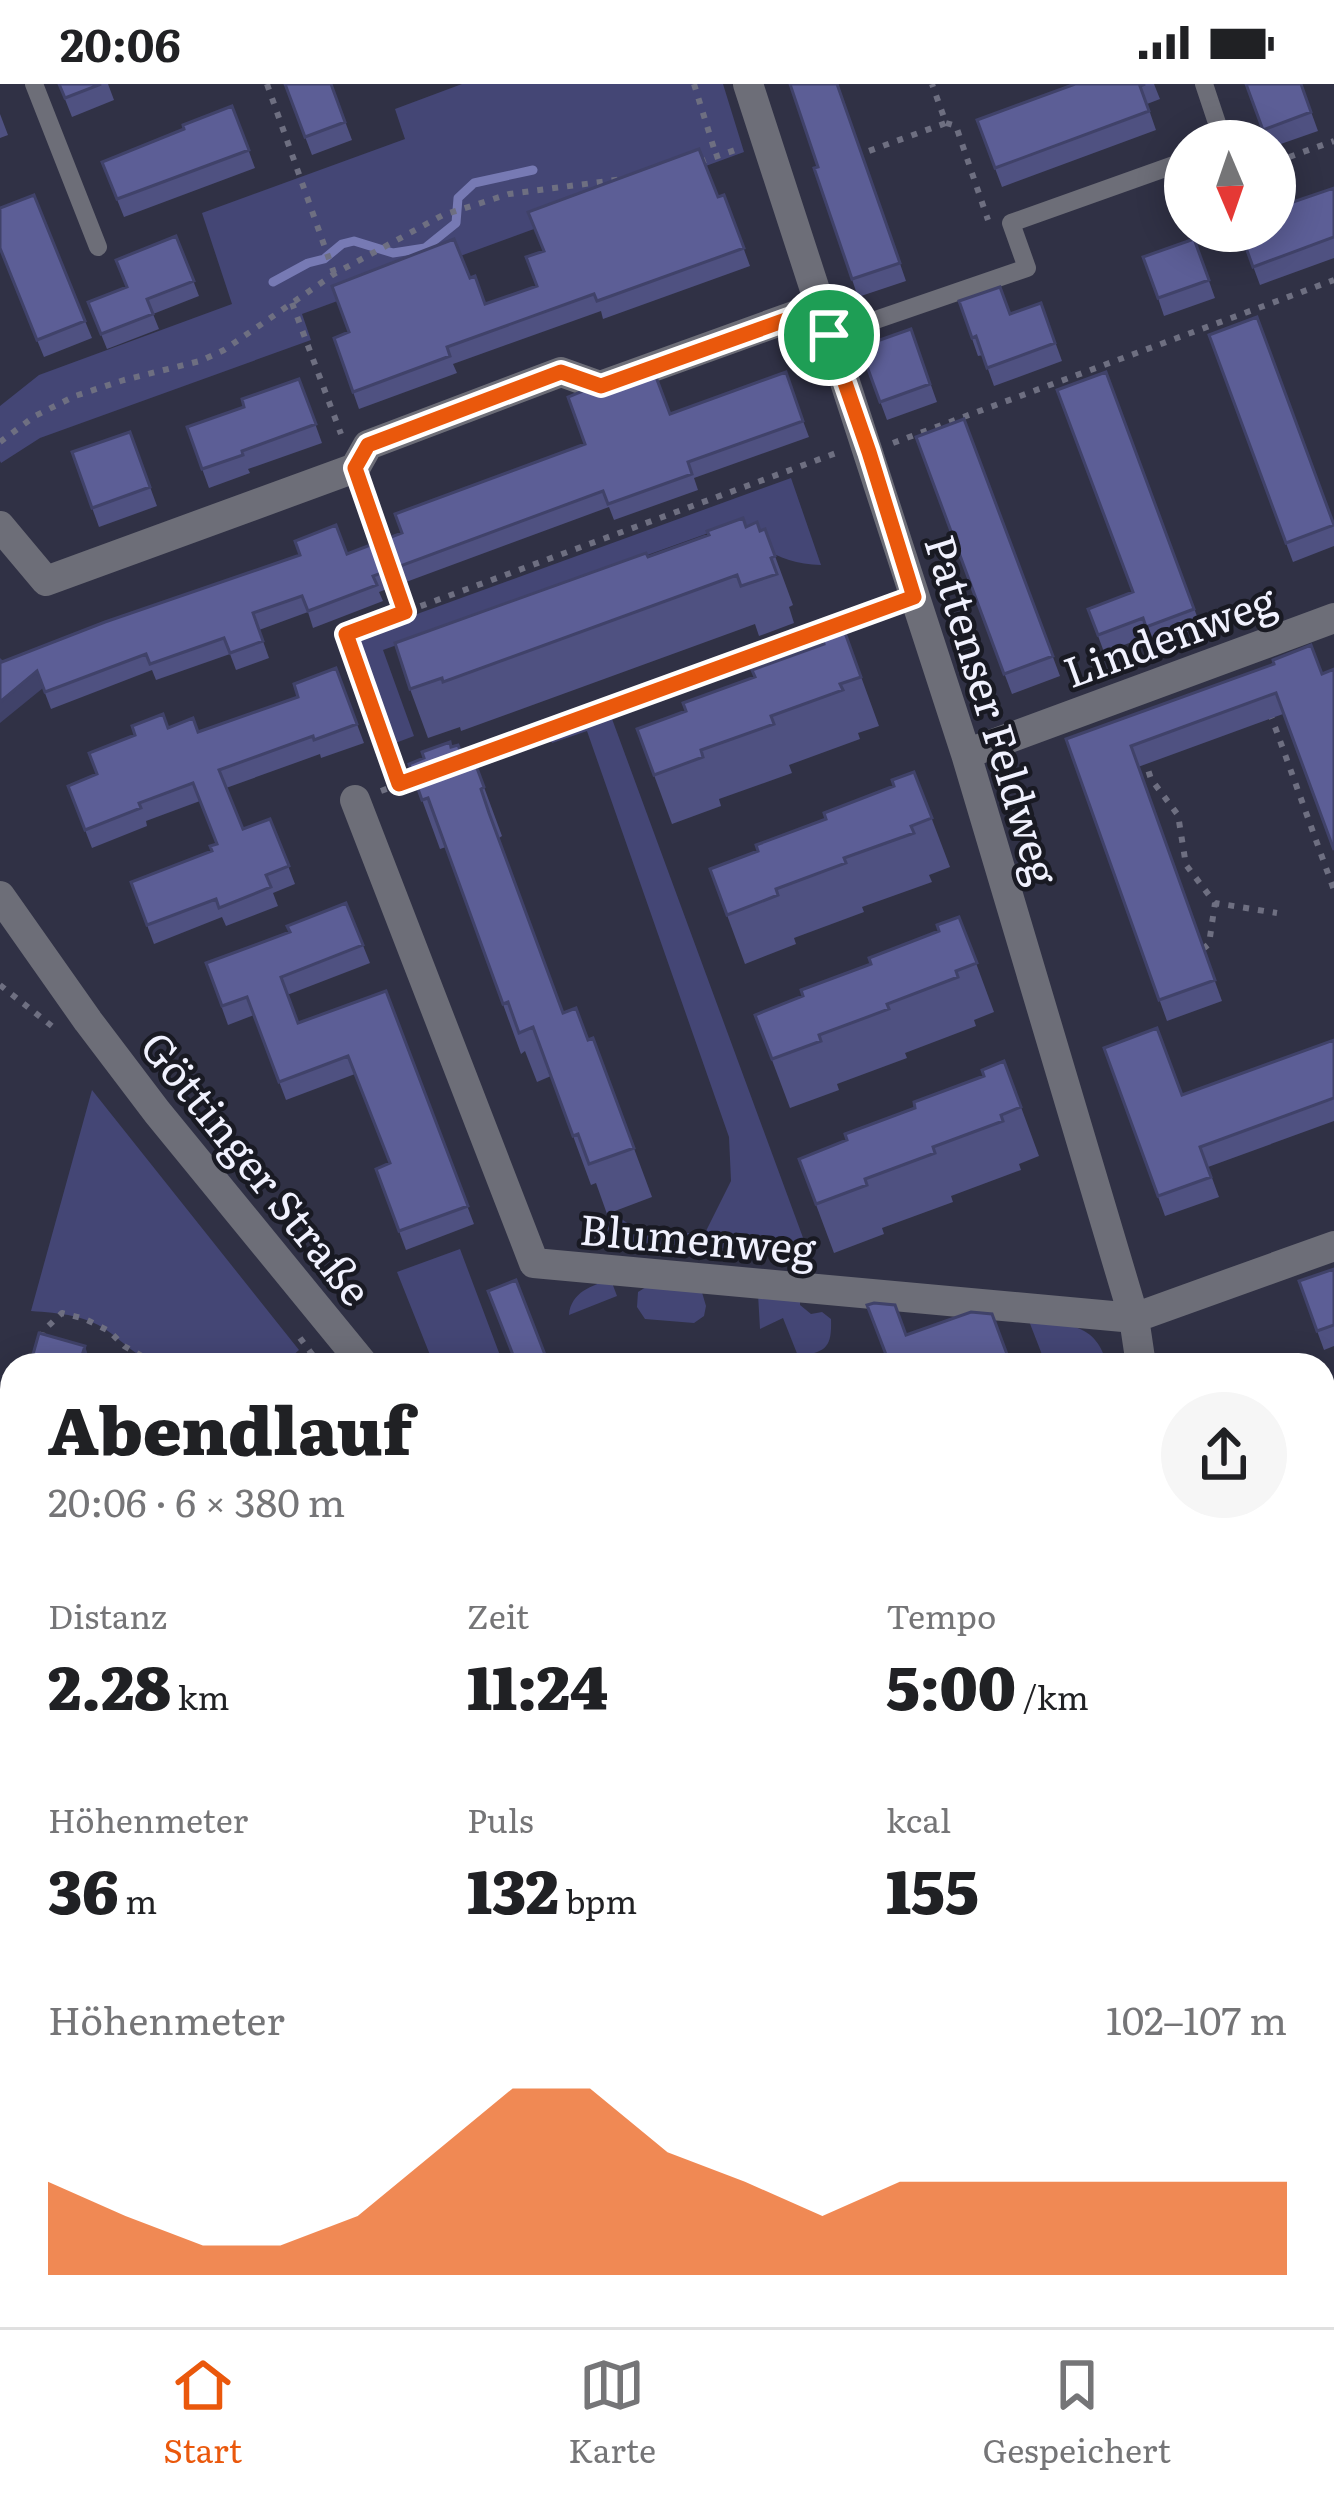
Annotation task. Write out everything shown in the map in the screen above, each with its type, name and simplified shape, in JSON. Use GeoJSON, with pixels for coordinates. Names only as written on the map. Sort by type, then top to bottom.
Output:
{"type":"FeatureCollection","features":[{"type":"Feature","properties":{"kind":"street","name":"Pattenser Feldweg"},"geometry":{"type":"LineString","coordinates":[[748,84],[966,754],[1134,1318],[1139,1353]]}},
{"type":"Feature","properties":{"kind":"street"},"geometry":{"type":"LineString","coordinates":[[0,526],[46,581],[355,468],[368,445],[561,372],[601,386],[824,321]]}},
{"type":"Feature","properties":{"kind":"street","name":"Lindenweg"},"geometry":{"type":"LineString","coordinates":[[966,754],[1334,617]]}},
{"type":"Feature","properties":{"kind":"street","name":"Blumenweg"},"geometry":{"type":"LineString","coordinates":[[355,800],[534,1263],[1134,1318]]}},
{"type":"Feature","properties":{"kind":"street","name":"Göttinger Straße"},"geometry":{"type":"LineString","coordinates":[[0,896],[157,1112],[354,1353]]}},
{"type":"Feature","properties":{"kind":"street","name":"Göttinger Straße"},"geometry":{"type":"LineString","coordinates":[[0,920],[88,1021]]}},
{"type":"Feature","properties":{"kind":"street"},"geometry":{"type":"LineString","coordinates":[[1134,1318],[1334,1246]]}},
{"type":"Feature","properties":{"kind":"lane"},"geometry":{"type":"LineString","coordinates":[[34,84],[98,247]]}},
{"type":"Feature","properties":{"kind":"lane"},"geometry":{"type":"LineString","coordinates":[[1204,84],[1216,120]]}},
{"type":"Feature","properties":{"kind":"lane"},"geometry":{"type":"LineString","coordinates":[[824,321],[1027,268],[1011,223],[1164,168]]}},
{"type":"Feature","properties":{"kind":"path"},"geometry":{"type":"LineString","coordinates":[[267,84],[334,274]]}},
{"type":"Feature","properties":{"kind":"path"},"geometry":{"type":"LineString","coordinates":[[694,84],[717,156]]}},
{"type":"Feature","properties":{"kind":"path"},"geometry":{"type":"LineString","coordinates":[[932,84],[946,123]]}},
{"type":"Feature","properties":{"kind":"path"},"geometry":{"type":"LineString","coordinates":[[845,160],[946,123],[956,126],[1006,275]]}},
{"type":"Feature","properties":{"kind":"path"},"geometry":{"type":"LineString","coordinates":[[695,163],[765,140]]}},
{"type":"Feature","properties":{"kind":"path"},"geometry":{"type":"LineString","coordinates":[[1296,155],[1334,141]]}},
{"type":"Feature","properties":{"kind":"path"},"geometry":{"type":"LineString","coordinates":[[0,442],[34,416],[75,396],[224,350],[334,274],[442,215],[509,194],[634,178]]}},
{"type":"Feature","properties":{"kind":"path"},"geometry":{"type":"LineString","coordinates":[[399,784],[346,634],[1334,280]]}},
{"type":"Feature","properties":{"kind":"path"},"geometry":{"type":"LineString","coordinates":[[292,304],[383,550]]}},
{"type":"Feature","properties":{"kind":"path"},"geometry":{"type":"LineString","coordinates":[[391,571],[405,612]]}},
{"type":"Feature","properties":{"kind":"path"},"geometry":{"type":"LineString","coordinates":[[466,760],[914,597]]}},
{"type":"Feature","properties":{"kind":"path"},"geometry":{"type":"LineString","coordinates":[[1247,650],[1334,890]]}},
{"type":"Feature","properties":{"kind":"path"},"geometry":{"type":"LineString","coordinates":[[1122,696],[1148,780],[1178,815],[1186,865],[1215,904],[1277,913]]}},
{"type":"Feature","properties":{"kind":"path"},"geometry":{"type":"LineString","coordinates":[[355,800],[422,776]]}},
{"type":"Feature","properties":{"kind":"path"},"geometry":{"type":"LineString","coordinates":[[1175,870],[1186,865]]}},
{"type":"Feature","properties":{"kind":"path"},"geometry":{"type":"LineString","coordinates":[[1203,949],[1209,944],[1215,904]]}},
{"type":"Feature","properties":{"kind":"path"},"geometry":{"type":"LineString","coordinates":[[38,1348],[43,1331],[62,1313],[109,1331],[136,1353]]}},
{"type":"Feature","properties":{"kind":"shaded area"},"geometry":{"type":"Polygon","coordinates":[[[462,84],[723,84],[744,152],[302,314],[311,340],[40,438],[1,463],[0,406],[39,375],[232,304],[202,213],[405,139],[395,109],[462,84]]]}},
{"type":"Feature","properties":{"kind":"shaded area"},"geometry":{"type":"Polygon","coordinates":[[[791,478],[821,565],[783,558],[728,526],[383,650],[414,736],[390,745],[351,638],[791,478]]]}},
{"type":"Feature","properties":{"kind":"shaded area"},"geometry":{"type":"Polygon","coordinates":[[[608,708],[809,1254],[614,1241],[603,1219],[616,1215],[641,1233],[705,1233],[731,1181],[729,1137],[587,731],[552,743],[547,730],[608,708]]]}},
{"type":"Feature","properties":{"kind":"shaded area"},"geometry":{"type":"Polygon","coordinates":[[[92,1090],[299,1350],[136,1353],[84,1319],[31,1311],[92,1090]]]}},
{"type":"Feature","properties":{"kind":"shaded area"},"geometry":{"type":"Polygon","coordinates":[[[460,1249],[499,1353],[429,1353],[397,1272],[460,1249]]]}},
{"type":"Feature","properties":{"kind":"shaded area"},"geometry":{"type":"Polygon","coordinates":[[[611,1280],[617,1296],[569,1315],[578,1295],[611,1280]]]}},
{"type":"Feature","properties":{"kind":"shaded area"},"geometry":{"type":"Polygon","coordinates":[[[651,1284],[701,1289],[704,1316],[694,1323],[645,1319],[637,1307],[638,1292],[651,1284]]]}},
{"type":"Feature","properties":{"kind":"shaded area"},"geometry":{"type":"Polygon","coordinates":[[[758,1294],[800,1297],[800,1305],[811,1314],[822,1312],[831,1319],[825,1347],[815,1353],[797,1353],[783,1318],[760,1329],[758,1294]]]}},
{"type":"Feature","properties":{"kind":"shaded area"},"geometry":{"type":"Polygon","coordinates":[[[1029,1321],[1078,1328],[1096,1340],[1103,1353],[1041,1353],[1029,1321]]]}},
{"type":"Feature","properties":{"kind":"building"},"geometry":{"type":"Polygon","coordinates":[[[59,84],[101,84],[65,98],[59,84]]]}},
{"type":"Feature","properties":{"kind":"building"},"geometry":{"type":"Polygon","coordinates":[[[285,84],[331,84],[345,122],[305,137],[285,84]]]}},
{"type":"Feature","properties":{"kind":"building"},"geometry":{"type":"Polygon","coordinates":[[[790,84],[837,84],[900,263],[852,279],[790,84]]]}},
{"type":"Feature","properties":{"kind":"building"},"geometry":{"type":"Polygon","coordinates":[[[1075,84],[1145,84],[1140,86],[1149,111],[995,168],[977,120],[1075,84]]]}},
{"type":"Feature","properties":{"kind":"building"},"geometry":{"type":"Polygon","coordinates":[[[1246,84],[1301,84],[1311,112],[1290,120],[1259,120],[1246,84]]]}},
{"type":"Feature","properties":{"kind":"building"},"geometry":{"type":"Polygon","coordinates":[[[232,106],[249,150],[117,199],[102,162],[232,106]]]}},
{"type":"Feature","properties":{"kind":"building"},"geometry":{"type":"Polygon","coordinates":[[[699,149],[718,197],[724,195],[744,248],[597,301],[594,294],[447,347],[450,356],[353,392],[334,338],[349,332],[332,286],[454,239],[485,304],[537,286],[526,257],[544,251],[528,212],[699,149]]]}},
{"type":"Feature","properties":{"kind":"building"},"geometry":{"type":"Polygon","coordinates":[[[1334,188],[1334,237],[1296,251],[1296,201],[1334,188]]]}},
{"type":"Feature","properties":{"kind":"building"},"geometry":{"type":"Polygon","coordinates":[[[34,195],[85,321],[37,340],[0,248],[0,208],[34,195]]]}},
{"type":"Feature","properties":{"kind":"building"},"geometry":{"type":"Polygon","coordinates":[[[176,236],[194,281],[147,299],[153,314],[101,334],[88,302],[127,287],[116,260],[176,236]]]}},
{"type":"Feature","properties":{"kind":"building"},"geometry":{"type":"Polygon","coordinates":[[[1164,250],[1199,252],[1209,280],[1158,298],[1143,257],[1164,250]]]}},
{"type":"Feature","properties":{"kind":"building"},"geometry":{"type":"Polygon","coordinates":[[[1248,252],[1294,252],[1253,267],[1248,252]]]}},
{"type":"Feature","properties":{"kind":"building"},"geometry":{"type":"Polygon","coordinates":[[[1000,287],[1010,314],[1041,303],[1055,343],[987,368],[959,301],[1000,287]]]}},
{"type":"Feature","properties":{"kind":"building"},"geometry":{"type":"Polygon","coordinates":[[[1257,317],[1334,525],[1286,543],[1209,335],[1257,317]]]}},
{"type":"Feature","properties":{"kind":"building"},"geometry":{"type":"Polygon","coordinates":[[[911,329],[930,384],[880,402],[860,347],[911,329]]]}},
{"type":"Feature","properties":{"kind":"building"},"geometry":{"type":"Polygon","coordinates":[[[653,369],[670,414],[786,372],[803,421],[688,462],[692,474],[608,504],[603,491],[373,576],[377,585],[308,611],[302,596],[253,613],[263,641],[230,653],[224,638],[150,664],[146,654],[45,692],[37,671],[0,702],[0,660],[300,555],[295,541],[336,525],[347,554],[402,533],[395,514],[585,444],[568,397],[653,369]]]}},
{"type":"Feature","properties":{"kind":"building"},"geometry":{"type":"Polygon","coordinates":[[[1106,372],[1194,609],[1146,627],[1143,618],[1098,635],[1088,609],[1133,592],[1057,390],[1106,372]]]}},
{"type":"Feature","properties":{"kind":"building"},"geometry":{"type":"Polygon","coordinates":[[[299,379],[316,424],[202,469],[187,427],[244,407],[242,399],[299,379]]]}},
{"type":"Feature","properties":{"kind":"building"},"geometry":{"type":"Polygon","coordinates":[[[964,419],[1053,656],[1004,674],[916,437],[964,419]]]}},
{"type":"Feature","properties":{"kind":"building"},"geometry":{"type":"Polygon","coordinates":[[[130,432],[150,487],[92,508],[72,452],[130,432]]]}},
{"type":"Feature","properties":{"kind":"building"},"geometry":{"type":"Polygon","coordinates":[[[743,518],[746,527],[757,522],[760,531],[765,529],[777,574],[741,586],[737,575],[443,682],[442,678],[410,689],[395,643],[646,553],[648,557],[743,518]]]}},
{"type":"Feature","properties":{"kind":"building"},"geometry":{"type":"Polygon","coordinates":[[[844,630],[861,677],[840,684],[843,690],[771,716],[774,724],[701,750],[703,757],[654,775],[637,729],[686,711],[683,703],[755,677],[752,670],[824,644],[822,638],[844,630]]]}},
{"type":"Feature","properties":{"kind":"building"},"geometry":{"type":"Polygon","coordinates":[[[1311,645],[1322,674],[1334,669],[1334,850],[1276,693],[1131,746],[1215,980],[1159,1000],[1066,739],[1274,664],[1273,660],[1311,645]]]}},
{"type":"Feature","properties":{"kind":"building"},"geometry":{"type":"Polygon","coordinates":[[[336,668],[357,724],[219,770],[243,829],[270,819],[289,866],[266,875],[271,887],[219,908],[216,899],[147,925],[131,882],[212,851],[210,846],[217,844],[193,783],[85,830],[68,786],[97,774],[89,753],[135,735],[132,726],[163,714],[168,728],[193,718],[198,732],[298,697],[294,684],[336,668]]]}},
{"type":"Feature","properties":{"kind":"building"},"geometry":{"type":"Polygon","coordinates":[[[450,742],[451,747],[458,745],[462,755],[471,752],[563,1013],[576,1008],[588,1040],[593,1038],[634,1148],[589,1164],[578,1134],[573,1136],[533,1027],[519,1033],[508,1002],[503,1004],[428,798],[422,800],[409,764],[424,758],[422,752],[450,742]]]}},
{"type":"Feature","properties":{"kind":"building"},"geometry":{"type":"Polygon","coordinates":[[[914,772],[932,818],[911,826],[914,833],[844,858],[846,863],[776,889],[778,895],[727,915],[710,869],[758,851],[756,845],[826,819],[824,813],[894,786],[892,780],[914,772]]]}},
{"type":"Feature","properties":{"kind":"building"},"geometry":{"type":"Polygon","coordinates":[[[346,903],[363,945],[281,977],[298,1023],[386,991],[468,1206],[399,1231],[376,1169],[390,1163],[348,1056],[279,1082],[247,997],[222,1006],[206,963],[290,932],[287,926],[346,903]]]}},
{"type":"Feature","properties":{"kind":"building"},"geometry":{"type":"Polygon","coordinates":[[[959,917],[977,963],[956,971],[958,977],[887,1004],[889,1009],[772,1059],[755,1015],[803,996],[801,990],[871,964],[869,958],[939,931],[937,925],[959,917]]]}},
{"type":"Feature","properties":{"kind":"building"},"geometry":{"type":"Polygon","coordinates":[[[1157,1028],[1182,1095],[1334,1040],[1334,1098],[1200,1147],[1211,1177],[1158,1196],[1104,1048],[1157,1028]]]}},
{"type":"Feature","properties":{"kind":"building"},"geometry":{"type":"Polygon","coordinates":[[[1004,1061],[1021,1107],[1001,1115],[1003,1121],[933,1147],[935,1153],[865,1179],[867,1185],[816,1204],[799,1159],[847,1140],[845,1134],[915,1108],[914,1102],[984,1076],[982,1070],[1004,1061]]]}},
{"type":"Feature","properties":{"kind":"building"},"geometry":{"type":"Polygon","coordinates":[[[1334,1269],[1334,1325],[1317,1331],[1299,1281],[1334,1269]]]}},
{"type":"Feature","properties":{"kind":"building"},"geometry":{"type":"Polygon","coordinates":[[[516,1280],[544,1353],[512,1353],[488,1291],[516,1280]]]}},
{"type":"Feature","properties":{"kind":"building"},"geometry":{"type":"Polygon","coordinates":[[[867,1305],[895,1305],[906,1335],[971,1312],[992,1314],[1007,1353],[885,1353],[867,1305]]]}},
{"type":"Feature","properties":{"kind":"building"},"geometry":{"type":"Polygon","coordinates":[[[39,1333],[85,1346],[83,1353],[33,1353],[39,1333]]]}},
{"type":"Feature","properties":{"kind":"waterway"},"geometry":{"type":"LineString","coordinates":[[273,282],[354,241],[393,253],[425,248],[456,223],[458,198],[474,183],[533,170]]}},
{"type":"Feature","properties":{"kind":"route"},"geometry":{"type":"LineString","coordinates":[[819,308],[829,335],[914,597],[399,784],[346,634],[405,612],[355,468],[368,445],[561,372],[601,386],[819,308]]}}]}
